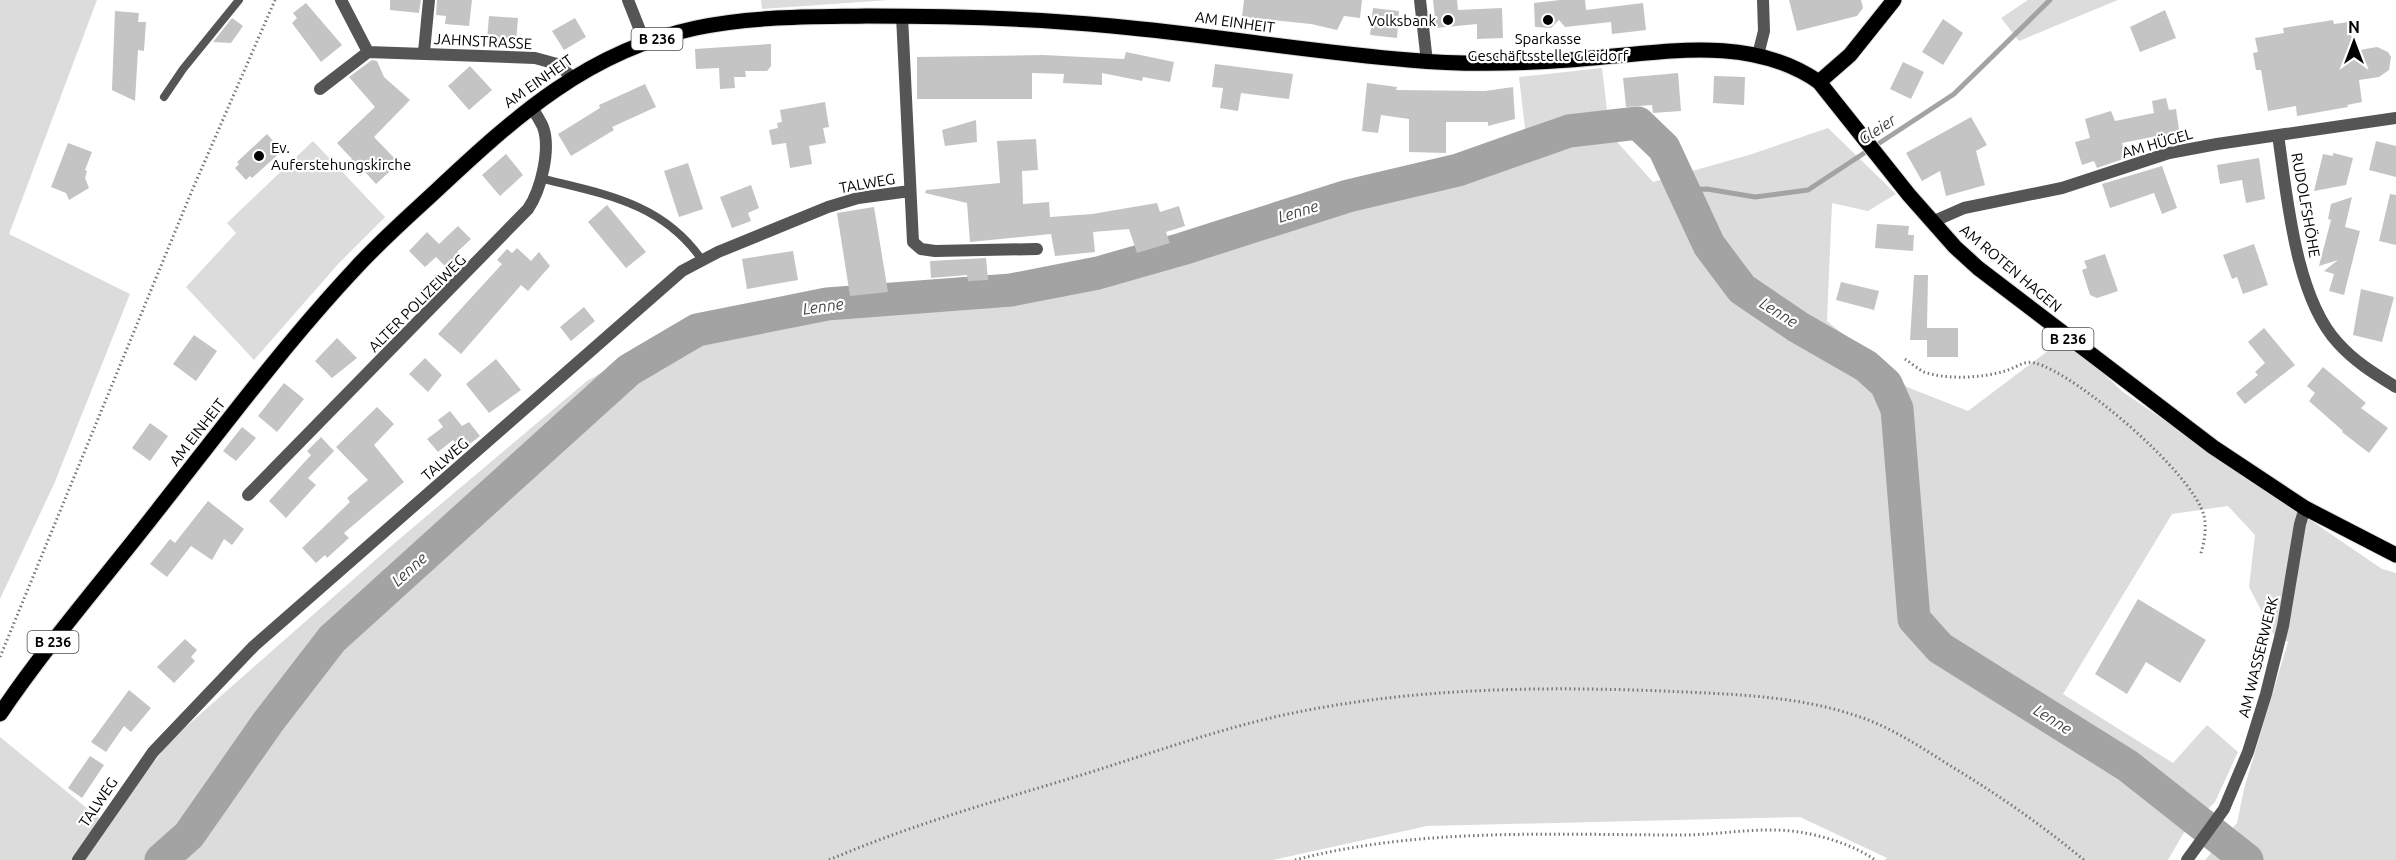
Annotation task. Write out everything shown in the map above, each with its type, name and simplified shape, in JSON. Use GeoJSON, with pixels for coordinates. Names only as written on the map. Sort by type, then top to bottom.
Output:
{"type":"FeatureCollection","features":[{"type":"Feature","properties":{"kind":"main road"},"geometry":{"type":"LineString","coordinates":[[1819,82],[1850,55],[1894,0]]}},
{"type":"Feature","properties":{"kind":"main road","name":"AM EINHEIT"},"geometry":{"type":"LineString","coordinates":[[0,714],[46,651],[230,418],[355,268],[476,153],[531,106],[572,77],[645,43],[718,24],[778,19],[902,16],[1002,17],[1064,21],[1427,62],[1523,63],[1690,50],[1730,51],[1758,55],[1786,64],[1819,82]]}},
{"type":"Feature","properties":{"kind":"main road","name":"AM ROTEN HAGEN"},"geometry":{"type":"LineString","coordinates":[[1819,82],[1886,168],[1954,247],[2008,292],[2213,447],[2305,508]]}},
{"type":"Feature","properties":{"kind":"main road","name":"B 236"},"geometry":{"type":"LineString","coordinates":[[2305,508],[2396,555]]}},
{"type":"Feature","properties":{"kind":"street"},"geometry":{"type":"LineString","coordinates":[[320,89],[368,52],[341,0]]}},
{"type":"Feature","properties":{"kind":"street","name":"JAHNSTRASSE"},"geometry":{"type":"LineString","coordinates":[[424,52],[429,0]]}},
{"type":"Feature","properties":{"kind":"street"},"geometry":{"type":"LineString","coordinates":[[628,0],[645,43]]}},
{"type":"Feature","properties":{"kind":"street"},"geometry":{"type":"LineString","coordinates":[[1420,0],[1427,62]]}},
{"type":"Feature","properties":{"kind":"street"},"geometry":{"type":"LineString","coordinates":[[1758,55],[1764,31],[1763,0]]}},
{"type":"Feature","properties":{"kind":"street","name":"TALWEG"},"geometry":{"type":"LineString","coordinates":[[902,16],[911,237],[916,247],[935,251],[1037,249]]}},
{"type":"Feature","properties":{"kind":"street","name":"JAHNSTRASSE"},"geometry":{"type":"LineString","coordinates":[[368,52],[424,52],[534,58],[557,64],[572,77]]}},
{"type":"Feature","properties":{"kind":"street","name":"ALTER POLIZEIWEG"},"geometry":{"type":"LineString","coordinates":[[248,495],[528,209],[540,178],[545,135],[531,106]]}},
{"type":"Feature","properties":{"kind":"street","name":"AM HÜGEL"},"geometry":{"type":"LineString","coordinates":[[1932,222],[1964,208],[2062,188],[2169,153],[2396,118]]}},
{"type":"Feature","properties":{"kind":"street","name":"RUDOLFSHÖHE"},"geometry":{"type":"LineString","coordinates":[[2278,135],[2291,224],[2304,276],[2316,309],[2337,343],[2363,367],[2396,387]]}},
{"type":"Feature","properties":{"kind":"street","name":"TALWEG"},"geometry":{"type":"LineString","coordinates":[[78,860],[153,752],[254,646],[682,272],[702,260],[843,202],[910,191]]}},
{"type":"Feature","properties":{"kind":"street","name":"AM WASSERWERK"},"geometry":{"type":"LineString","coordinates":[[2187,859],[2224,809],[2238,781],[2266,693],[2289,598],[2300,524],[2305,508]]}},
{"type":"Feature","properties":{"kind":"lane"},"geometry":{"type":"LineString","coordinates":[[164,97],[183,69],[239,0]]}},
{"type":"Feature","properties":{"kind":"lane"},"geometry":{"type":"LineString","coordinates":[[540,178],[642,207],[682,236],[702,260]]}},
{"type":"Feature","properties":{"kind":"path"},"geometry":{"type":"LineString","coordinates":[[0,657],[196,182],[275,0]]}},
{"type":"Feature","properties":{"kind":"path"},"geometry":{"type":"LineString","coordinates":[[1905,359],[1923,372],[1943,375],[1986,375],[2032,362],[2054,371],[2124,419],[2197,497],[2206,526],[2200,556]]}},
{"type":"Feature","properties":{"kind":"path"},"geometry":{"type":"LineString","coordinates":[[829,860],[971,808],[1204,735],[1281,716],[1408,696],[1548,689],[1754,696],[1822,707],[1858,716],[1909,740],[2006,801],[2046,828],[2084,860]]}},
{"type":"Feature","properties":{"kind":"path"},"geometry":{"type":"LineString","coordinates":[[1295,860],[1387,843],[1452,838],[1539,834],[1686,835],[1754,829],[1799,832],[1822,837],[1845,844],[1875,860]]}},
{"type":"Feature","properties":{"kind":"shaded area"},"geometry":{"type":"Polygon","coordinates":[[[0,0],[97,0],[9,234],[130,294],[54,484],[0,599],[0,0]]]}},
{"type":"Feature","properties":{"kind":"shaded area"},"geometry":{"type":"Polygon","coordinates":[[[761,0],[889,0],[762,9],[761,0]]]}},
{"type":"Feature","properties":{"kind":"shaded area"},"geometry":{"type":"Polygon","coordinates":[[[2028,0],[2118,0],[2019,41],[2001,18],[2028,0]]]}},
{"type":"Feature","properties":{"kind":"shaded area"},"geometry":{"type":"Polygon","coordinates":[[[1602,68],[1610,134],[1653,182],[1749,155],[1828,128],[1896,194],[1868,211],[1832,203],[1827,321],[1907,387],[1968,411],[2065,338],[2123,392],[2382,569],[2396,573],[2396,860],[2205,860],[2237,823],[2244,789],[2288,642],[2274,635],[2249,587],[2255,535],[2228,506],[2172,514],[2063,694],[2173,763],[2207,725],[2238,752],[2215,802],[2183,834],[2168,860],[1885,860],[1887,858],[1800,817],[1427,826],[1273,860],[0,860],[0,737],[105,823],[172,739],[397,541],[587,381],[693,319],[775,308],[1031,300],[1212,251],[1330,204],[1529,162],[1519,77],[1602,68]]]}},
{"type":"Feature","properties":{"kind":"shaded area"},"geometry":{"type":"Polygon","coordinates":[[[313,141],[385,217],[339,263],[254,360],[186,287],[236,233],[227,223],[313,141]]]}},
{"type":"Feature","properties":{"kind":"building"},"geometry":{"type":"Polygon","coordinates":[[[390,0],[421,0],[419,13],[390,10],[390,0]]]}},
{"type":"Feature","properties":{"kind":"building"},"geometry":{"type":"Polygon","coordinates":[[[437,0],[472,0],[469,26],[445,24],[446,16],[436,15],[437,0]]]}},
{"type":"Feature","properties":{"kind":"building"},"geometry":{"type":"Polygon","coordinates":[[[1244,0],[1362,0],[1360,18],[1344,16],[1337,30],[1311,24],[1242,17],[1244,0]]]}},
{"type":"Feature","properties":{"kind":"building"},"geometry":{"type":"Polygon","coordinates":[[[1433,0],[1457,0],[1458,10],[1502,8],[1503,38],[1477,39],[1477,24],[1436,28],[1433,0]]]}},
{"type":"Feature","properties":{"kind":"building"},"geometry":{"type":"Polygon","coordinates":[[[1585,0],[1586,10],[1643,3],[1646,30],[1612,34],[1611,22],[1565,27],[1559,20],[1551,28],[1535,27],[1534,3],[1585,0]]]}},
{"type":"Feature","properties":{"kind":"building"},"geometry":{"type":"Polygon","coordinates":[[[1789,0],[1861,0],[1863,8],[1857,16],[1797,31],[1789,0]]]}},
{"type":"Feature","properties":{"kind":"building"},"geometry":{"type":"Polygon","coordinates":[[[306,3],[342,45],[321,62],[292,23],[297,18],[293,13],[306,3]]]}},
{"type":"Feature","properties":{"kind":"building"},"geometry":{"type":"Polygon","coordinates":[[[1373,8],[1399,11],[1397,38],[1370,35],[1373,8]]]}},
{"type":"Feature","properties":{"kind":"building"},"geometry":{"type":"Polygon","coordinates":[[[2165,10],[2176,38],[2140,52],[2130,27],[2165,10]]]}},
{"type":"Feature","properties":{"kind":"building"},"geometry":{"type":"Polygon","coordinates":[[[115,11],[139,13],[138,22],[146,22],[144,51],[138,50],[135,101],[112,90],[115,11]]]}},
{"type":"Feature","properties":{"kind":"building"},"geometry":{"type":"Polygon","coordinates":[[[489,16],[518,18],[516,42],[487,40],[489,16]]]}},
{"type":"Feature","properties":{"kind":"building"},"geometry":{"type":"Polygon","coordinates":[[[232,18],[243,26],[231,43],[213,42],[232,18]]]}},
{"type":"Feature","properties":{"kind":"building"},"geometry":{"type":"Polygon","coordinates":[[[575,18],[586,37],[564,50],[552,31],[575,18]]]}},
{"type":"Feature","properties":{"kind":"building"},"geometry":{"type":"Polygon","coordinates":[[[1943,19],[1963,33],[1943,65],[1922,52],[1943,19]]]}},
{"type":"Feature","properties":{"kind":"building"},"geometry":{"type":"Polygon","coordinates":[[[2333,20],[2334,24],[2349,22],[2354,51],[2377,47],[2388,52],[2391,57],[2389,70],[2379,77],[2359,80],[2362,102],[2347,105],[2348,107],[2297,116],[2296,106],[2268,111],[2261,70],[2256,70],[2253,53],[2258,52],[2255,38],[2284,33],[2283,28],[2333,20]]]}},
{"type":"Feature","properties":{"kind":"building"},"geometry":{"type":"Polygon","coordinates":[[[771,44],[771,66],[767,71],[745,71],[746,77],[734,77],[735,88],[720,89],[719,68],[696,69],[695,49],[771,44]]]}},
{"type":"Feature","properties":{"kind":"building"},"geometry":{"type":"Polygon","coordinates":[[[1126,52],[1174,62],[1170,82],[1143,77],[1142,81],[1102,73],[1102,85],[1063,83],[1064,74],[1032,73],[1032,99],[917,99],[917,57],[1043,55],[1124,59],[1126,52]]]}},
{"type":"Feature","properties":{"kind":"building"},"geometry":{"type":"Polygon","coordinates":[[[372,60],[377,61],[384,77],[410,100],[374,137],[399,163],[376,184],[365,172],[360,176],[348,162],[352,159],[337,143],[375,107],[349,77],[372,60]]]}},
{"type":"Feature","properties":{"kind":"building"},"geometry":{"type":"Polygon","coordinates":[[[1903,62],[1924,72],[1911,99],[1890,89],[1903,62]]]}},
{"type":"Feature","properties":{"kind":"building"},"geometry":{"type":"Polygon","coordinates":[[[1215,64],[1293,74],[1289,99],[1241,93],[1238,111],[1220,108],[1223,88],[1212,87],[1215,64]]]}},
{"type":"Feature","properties":{"kind":"building"},"geometry":{"type":"Polygon","coordinates":[[[470,66],[492,90],[469,110],[448,86],[470,66]]]}},
{"type":"Feature","properties":{"kind":"building"},"geometry":{"type":"Polygon","coordinates":[[[1678,73],[1681,111],[1653,113],[1652,105],[1626,107],[1623,78],[1678,73]]]}},
{"type":"Feature","properties":{"kind":"building"},"geometry":{"type":"Polygon","coordinates":[[[1714,76],[1745,77],[1744,105],[1713,103],[1714,76]]]}},
{"type":"Feature","properties":{"kind":"building"},"geometry":{"type":"Polygon","coordinates":[[[1367,83],[1397,87],[1396,90],[1485,91],[1513,87],[1515,119],[1488,126],[1488,122],[1446,122],[1446,153],[1409,152],[1409,119],[1381,115],[1378,133],[1362,131],[1367,83]]]}},
{"type":"Feature","properties":{"kind":"building"},"geometry":{"type":"Polygon","coordinates":[[[645,84],[656,107],[612,127],[614,130],[571,156],[558,134],[600,108],[599,105],[645,84]]]}},
{"type":"Feature","properties":{"kind":"building"},"geometry":{"type":"Polygon","coordinates":[[[2166,98],[2169,110],[2176,109],[2180,136],[2152,141],[2152,137],[2122,143],[2126,158],[2097,168],[2094,161],[2082,165],[2075,142],[2090,138],[2085,119],[2111,111],[2115,121],[2154,113],[2152,101],[2166,98]]]}},
{"type":"Feature","properties":{"kind":"building"},"geometry":{"type":"Polygon","coordinates":[[[825,102],[829,127],[823,128],[826,143],[809,146],[812,164],[790,168],[786,143],[772,145],[769,130],[778,128],[777,123],[782,122],[780,110],[825,102]]]}},
{"type":"Feature","properties":{"kind":"building"},"geometry":{"type":"Polygon","coordinates":[[[1971,117],[1987,145],[1976,151],[1985,185],[1946,196],[1940,171],[1922,181],[1906,153],[1971,117]]]}},
{"type":"Feature","properties":{"kind":"building"},"geometry":{"type":"Polygon","coordinates":[[[976,120],[977,142],[945,146],[942,130],[976,120]]]}},
{"type":"Feature","properties":{"kind":"building","name":"Ev. Auferstehungskirche"},"geometry":{"type":"Polygon","coordinates":[[[267,134],[282,151],[252,178],[250,176],[246,180],[235,168],[239,164],[237,162],[267,134]]]}},
{"type":"Feature","properties":{"kind":"building"},"geometry":{"type":"Polygon","coordinates":[[[1036,139],[1038,170],[1022,171],[1023,204],[1049,202],[1050,217],[1092,214],[1157,203],[1160,212],[1179,206],[1185,226],[1166,232],[1170,243],[1137,253],[1129,229],[1093,232],[1095,252],[1055,256],[1051,234],[970,242],[967,203],[925,193],[926,190],[1000,183],[997,141],[1036,139]]]}},
{"type":"Feature","properties":{"kind":"building"},"geometry":{"type":"Polygon","coordinates":[[[2376,141],[2396,146],[2396,177],[2369,170],[2376,141]]]}},
{"type":"Feature","properties":{"kind":"building"},"geometry":{"type":"Polygon","coordinates":[[[68,143],[92,152],[85,170],[89,188],[69,200],[66,193],[51,187],[68,143]]]}},
{"type":"Feature","properties":{"kind":"building"},"geometry":{"type":"Polygon","coordinates":[[[2333,153],[2353,158],[2346,185],[2314,191],[2323,154],[2333,156],[2333,153]]]}},
{"type":"Feature","properties":{"kind":"building"},"geometry":{"type":"Polygon","coordinates":[[[506,154],[523,175],[500,196],[482,175],[506,154]]]}},
{"type":"Feature","properties":{"kind":"building"},"geometry":{"type":"Polygon","coordinates":[[[2259,158],[2265,199],[2246,203],[2242,180],[2220,184],[2217,165],[2259,158]]]}},
{"type":"Feature","properties":{"kind":"building"},"geometry":{"type":"Polygon","coordinates":[[[688,163],[703,209],[679,217],[664,171],[688,163]]]}},
{"type":"Feature","properties":{"kind":"building"},"geometry":{"type":"Polygon","coordinates":[[[2162,166],[2177,208],[2162,214],[2154,193],[2110,208],[2102,184],[2162,166]]]}},
{"type":"Feature","properties":{"kind":"building"},"geometry":{"type":"Polygon","coordinates":[[[751,185],[759,208],[748,213],[751,221],[732,228],[720,197],[751,185]]]}},
{"type":"Feature","properties":{"kind":"building"},"geometry":{"type":"Polygon","coordinates":[[[2390,194],[2396,195],[2396,245],[2379,241],[2390,194]]]}},
{"type":"Feature","properties":{"kind":"building"},"geometry":{"type":"Polygon","coordinates":[[[2352,197],[2345,227],[2360,231],[2344,295],[2329,291],[2334,274],[2324,271],[2338,260],[2319,266],[2331,220],[2328,219],[2331,204],[2352,197]]]}},
{"type":"Feature","properties":{"kind":"building"},"geometry":{"type":"Polygon","coordinates":[[[607,205],[646,252],[626,268],[588,222],[607,205]]]}},
{"type":"Feature","properties":{"kind":"building"},"geometry":{"type":"Polygon","coordinates":[[[874,207],[888,292],[850,296],[837,213],[874,207]]]}},
{"type":"Feature","properties":{"kind":"building"},"geometry":{"type":"Polygon","coordinates":[[[1877,224],[1909,226],[1908,235],[1914,235],[1913,251],[1875,248],[1877,224]]]}},
{"type":"Feature","properties":{"kind":"building"},"geometry":{"type":"Polygon","coordinates":[[[458,226],[471,239],[457,252],[461,255],[447,268],[436,257],[425,267],[409,251],[427,232],[439,244],[458,226]]]}},
{"type":"Feature","properties":{"kind":"building"},"geometry":{"type":"Polygon","coordinates":[[[2254,244],[2268,285],[2243,294],[2237,277],[2232,279],[2223,255],[2254,244]]]}},
{"type":"Feature","properties":{"kind":"building"},"geometry":{"type":"Polygon","coordinates":[[[517,248],[531,261],[539,252],[550,266],[528,291],[521,285],[461,354],[438,334],[502,264],[497,260],[507,249],[512,253],[517,248]]]}},
{"type":"Feature","properties":{"kind":"building"},"geometry":{"type":"Polygon","coordinates":[[[793,251],[798,280],[747,289],[742,259],[793,251]]]}},
{"type":"Feature","properties":{"kind":"building"},"geometry":{"type":"Polygon","coordinates":[[[2105,254],[2118,291],[2097,298],[2090,295],[2082,270],[2087,268],[2084,261],[2105,254]]]}},
{"type":"Feature","properties":{"kind":"building"},"geometry":{"type":"Polygon","coordinates":[[[986,258],[988,280],[968,281],[967,275],[931,278],[930,261],[986,258]]]}},
{"type":"Feature","properties":{"kind":"building"},"geometry":{"type":"Polygon","coordinates":[[[1914,275],[1928,275],[1927,328],[1958,328],[1958,357],[1927,357],[1927,340],[1910,340],[1914,275]]]}},
{"type":"Feature","properties":{"kind":"building"},"geometry":{"type":"Polygon","coordinates":[[[1841,282],[1879,291],[1874,310],[1836,300],[1841,282]]]}},
{"type":"Feature","properties":{"kind":"building"},"geometry":{"type":"Polygon","coordinates":[[[2361,289],[2394,297],[2382,342],[2353,335],[2361,289]]]}},
{"type":"Feature","properties":{"kind":"building"},"geometry":{"type":"Polygon","coordinates":[[[584,307],[595,321],[571,341],[560,327],[584,307]]]}},
{"type":"Feature","properties":{"kind":"building"},"geometry":{"type":"Polygon","coordinates":[[[2264,328],[2295,365],[2245,404],[2236,393],[2258,375],[2255,372],[2265,363],[2248,342],[2264,328]]]}},
{"type":"Feature","properties":{"kind":"building"},"geometry":{"type":"Polygon","coordinates":[[[194,335],[217,351],[196,381],[173,364],[194,335]]]}},
{"type":"Feature","properties":{"kind":"building"},"geometry":{"type":"Polygon","coordinates":[[[337,338],[357,358],[332,378],[315,361],[337,338]]]}},
{"type":"Feature","properties":{"kind":"building"},"geometry":{"type":"Polygon","coordinates":[[[425,358],[442,375],[428,392],[409,374],[425,358]]]}},
{"type":"Feature","properties":{"kind":"building"},"geometry":{"type":"Polygon","coordinates":[[[496,359],[521,390],[489,413],[466,384],[496,359]]]}},
{"type":"Feature","properties":{"kind":"building"},"geometry":{"type":"Polygon","coordinates":[[[2323,367],[2366,403],[2361,408],[2388,428],[2369,453],[2342,432],[2309,401],[2315,393],[2307,386],[2323,367]]]}},
{"type":"Feature","properties":{"kind":"building"},"geometry":{"type":"Polygon","coordinates":[[[284,383],[304,399],[277,432],[258,416],[284,383]]]}},
{"type":"Feature","properties":{"kind":"building"},"geometry":{"type":"Polygon","coordinates":[[[377,407],[394,424],[374,445],[404,482],[344,533],[349,538],[327,558],[325,555],[316,563],[302,548],[350,502],[347,498],[368,480],[336,447],[377,407]]]}},
{"type":"Feature","properties":{"kind":"building"},"geometry":{"type":"Polygon","coordinates":[[[450,411],[462,426],[469,422],[480,436],[461,451],[453,440],[438,452],[427,439],[443,427],[438,420],[450,411]]]}},
{"type":"Feature","properties":{"kind":"building"},"geometry":{"type":"Polygon","coordinates":[[[150,423],[168,436],[150,461],[132,448],[150,423]]]}},
{"type":"Feature","properties":{"kind":"building"},"geometry":{"type":"Polygon","coordinates":[[[242,427],[256,438],[236,461],[223,451],[242,427]]]}},
{"type":"Feature","properties":{"kind":"building"},"geometry":{"type":"Polygon","coordinates":[[[321,437],[334,451],[308,478],[316,485],[286,518],[269,501],[311,455],[307,451],[321,437]]]}},
{"type":"Feature","properties":{"kind":"building"},"geometry":{"type":"Polygon","coordinates":[[[208,501],[244,529],[232,545],[224,539],[212,560],[191,546],[167,577],[150,564],[170,539],[175,543],[208,501]]]}},
{"type":"Feature","properties":{"kind":"building"},"geometry":{"type":"Polygon","coordinates":[[[2138,599],[2206,640],[2180,683],[2146,662],[2127,694],[2095,674],[2138,599]]]}},
{"type":"Feature","properties":{"kind":"building"},"geometry":{"type":"Polygon","coordinates":[[[185,639],[197,650],[191,657],[195,661],[174,683],[157,667],[185,639]]]}},
{"type":"Feature","properties":{"kind":"building"},"geometry":{"type":"Polygon","coordinates":[[[129,690],[151,708],[131,732],[124,726],[106,752],[91,742],[129,690]]]}},
{"type":"Feature","properties":{"kind":"building"},"geometry":{"type":"Polygon","coordinates":[[[90,756],[104,765],[82,798],[68,788],[90,756]]]}},
{"type":"Feature","properties":{"kind":"waterway","name":"Gleier"},"geometry":{"type":"LineString","coordinates":[[1683,190],[1707,189],[1755,197],[1808,190],[1954,94],[2050,0]]}},
{"type":"Feature","properties":{"kind":"waterway","name":"Lenne"},"geometry":{"type":"LineString","coordinates":[[161,860],[189,835],[268,722],[332,639],[629,370],[697,330],[827,304],[1011,290],[1098,273],[1348,196],[1458,170],[1569,131],[1638,123],[1664,148],[1709,245],[1742,289],[1798,327],[1866,366],[1886,384],[1897,409],[1914,619],[1940,648],[2128,766],[2247,860]]}},
{"type":"Feature","properties":{"kind":"place","name":"Volksbank"},"geometry":{"type":"Point","coordinates":[1448,20]}},
{"type":"Feature","properties":{"kind":"place","name":"Sparkasse Geschäftsstelle Gleidorf"},"geometry":{"type":"Point","coordinates":[1548,20]}},
{"type":"Feature","properties":{"kind":"place","name":"Ev. Auferstehungskirche"},"geometry":{"type":"Point","coordinates":[259,156]}}]}
